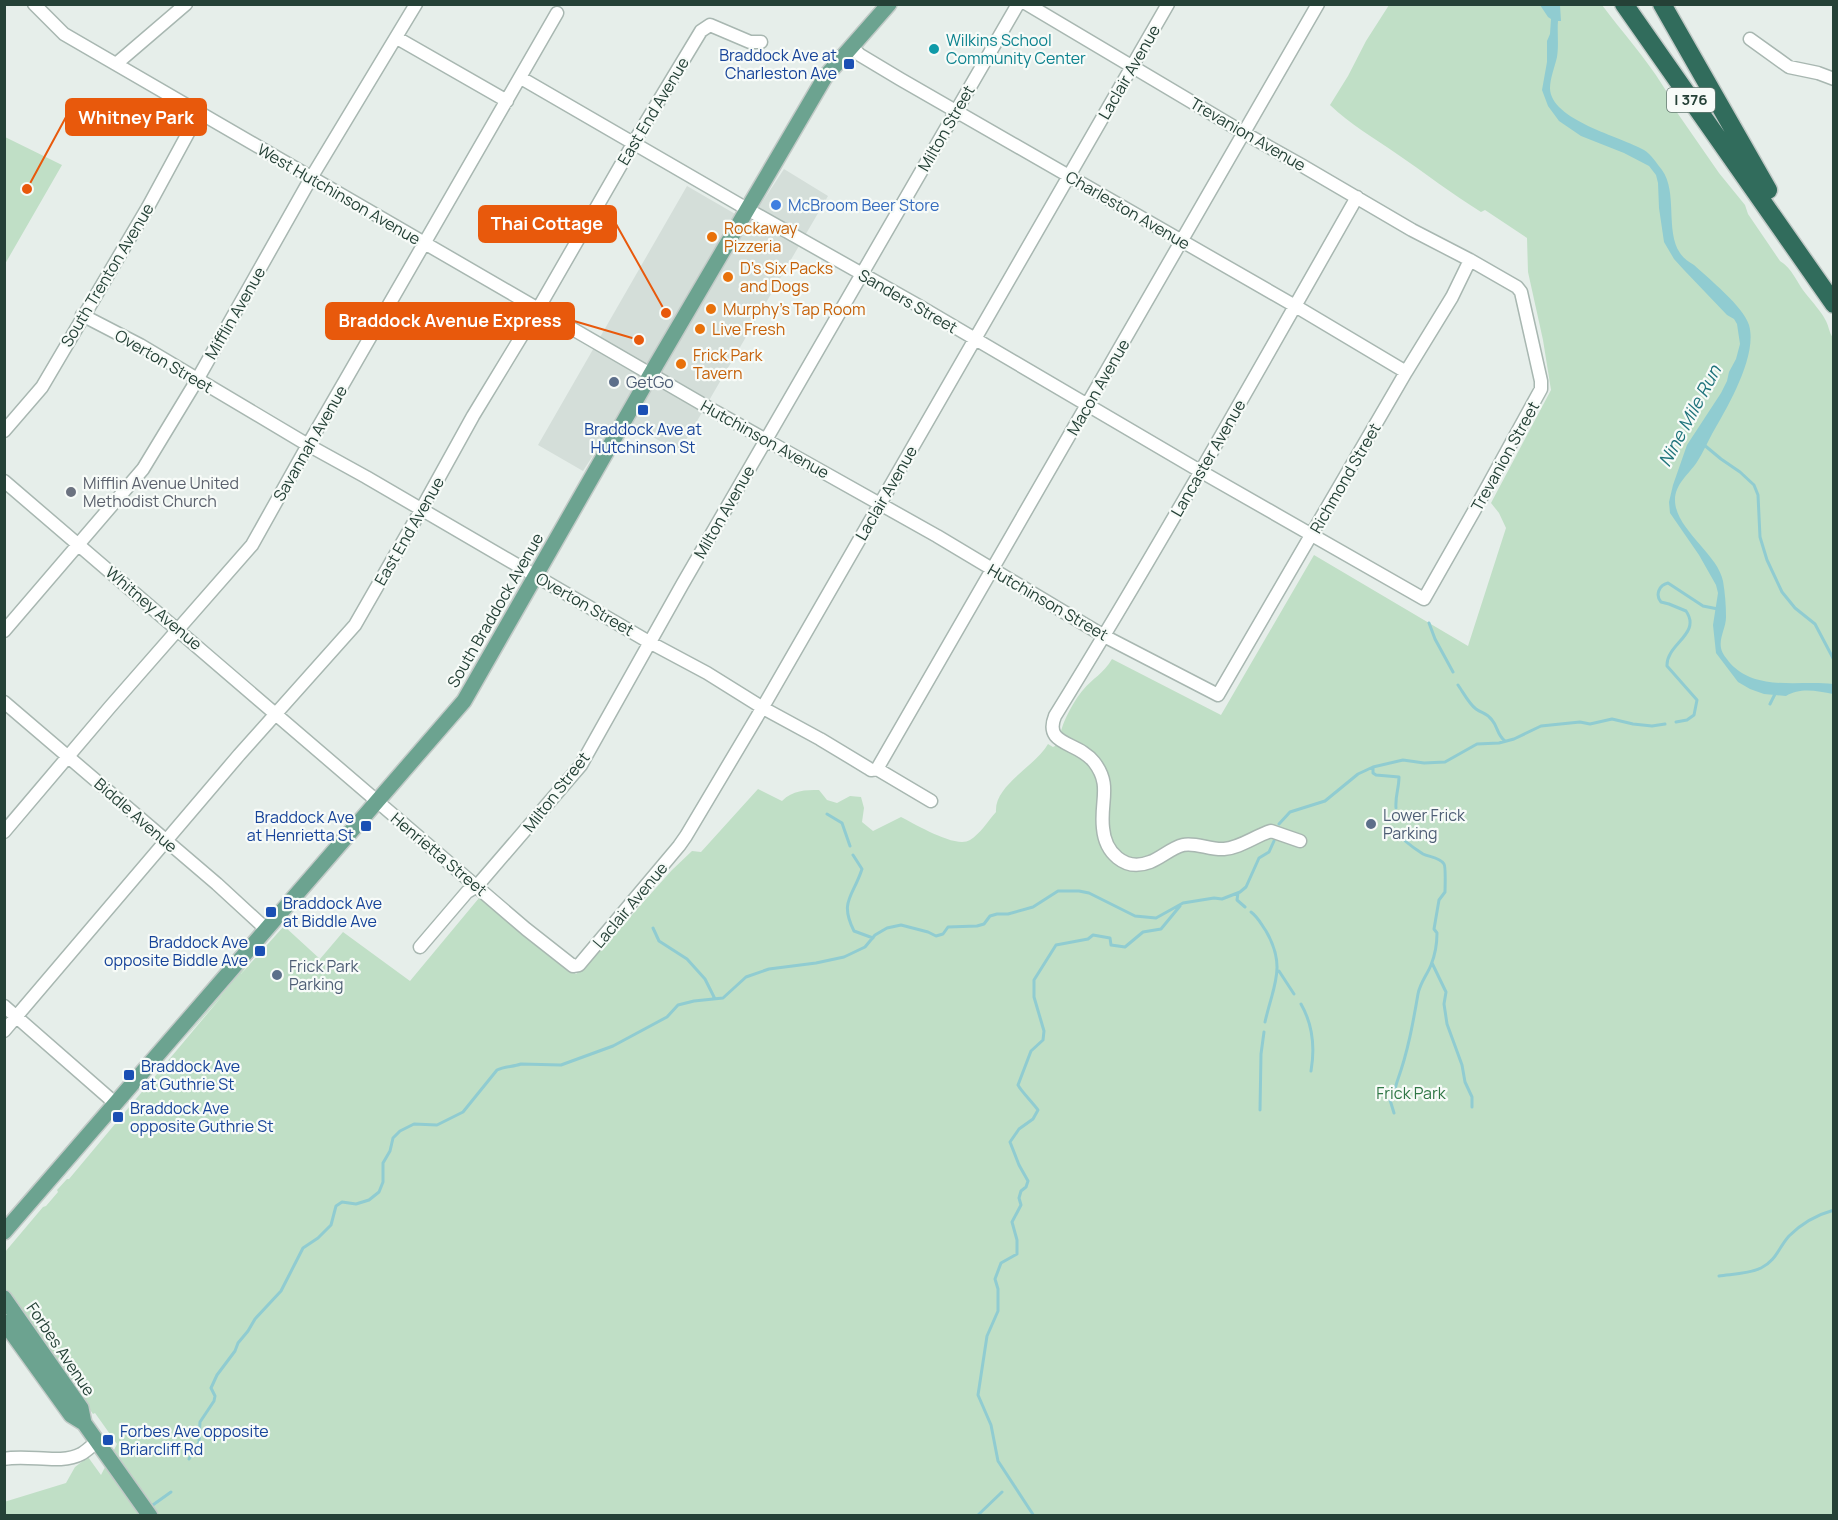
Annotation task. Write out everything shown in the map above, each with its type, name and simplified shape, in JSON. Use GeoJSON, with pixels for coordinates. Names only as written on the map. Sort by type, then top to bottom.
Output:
{"type":"FeatureCollection","features":[{"type":"Feature","properties":{"kind":"highway","name":"I 376"},"geometry":{"type":"LineString","coordinates":[[1624,4],[1833,304]]}},
{"type":"Feature","properties":{"kind":"highway","name":"I 376"},"geometry":{"type":"LineString","coordinates":[[1639,4],[1833,283]]}},
{"type":"Feature","properties":{"kind":"highway"},"geometry":{"type":"LineString","coordinates":[[1662,4],[1768,190]]}},
{"type":"Feature","properties":{"kind":"main road","name":"South Braddock Avenue"},"geometry":{"type":"LineString","coordinates":[[4,1232],[464,701],[651,374],[825,77],[889,4]]}},
{"type":"Feature","properties":{"kind":"main road","name":"Forbes Avenue"},"geometry":{"type":"LineString","coordinates":[[4,1298],[81,1408],[84,1422],[150,1515]]}},
{"type":"Feature","properties":{"kind":"main road","name":"Forbes Avenue"},"geometry":{"type":"LineString","coordinates":[[4,1322],[71,1415],[84,1422]]}},
{"type":"Feature","properties":{"kind":"street","name":"West Hutchinson Avenue"},"geometry":{"type":"LineString","coordinates":[[34,4],[64,34],[651,374]]}},
{"type":"Feature","properties":{"kind":"street"},"geometry":{"type":"LineString","coordinates":[[116,64],[186,4]]}},
{"type":"Feature","properties":{"kind":"street","name":"Mifflin Avenue"},"geometry":{"type":"LineString","coordinates":[[4,631],[143,469],[197,380],[311,178],[416,4]]}},
{"type":"Feature","properties":{"kind":"street","name":"Milton Street"},"geometry":{"type":"LineString","coordinates":[[766,439],[1018,4]]}},
{"type":"Feature","properties":{"kind":"street","name":"Trevanion Avenue"},"geometry":{"type":"LineString","coordinates":[[1027,4],[1244,133],[1412,230],[1470,260]]}},
{"type":"Feature","properties":{"kind":"street","name":"Laclair Avenue"},"geometry":{"type":"LineString","coordinates":[[579,965],[679,846],[763,708],[1168,4]]}},
{"type":"Feature","properties":{"kind":"street","name":"Macon Avenue"},"geometry":{"type":"LineString","coordinates":[[872,772],[992,570],[1318,4]]}},
{"type":"Feature","properties":{"kind":"street","name":"Savannah Avenue"},"geometry":{"type":"LineString","coordinates":[[4,832],[252,545],[557,13]]}},
{"type":"Feature","properties":{"kind":"street","name":"East End Avenue"},"geometry":{"type":"LineString","coordinates":[[4,1031],[355,625],[473,416],[701,31],[710,25],[750,42],[761,42]]}},
{"type":"Feature","properties":{"kind":"street"},"geometry":{"type":"LineString","coordinates":[[397,38],[507,101]]}},
{"type":"Feature","properties":{"kind":"street"},"geometry":{"type":"LineString","coordinates":[[1750,39],[1789,67],[1818,73],[1833,79]]}},
{"type":"Feature","properties":{"kind":"street","name":"Charleston Avenue"},"geometry":{"type":"LineString","coordinates":[[852,47],[860,55],[956,112],[1406,372]]}},
{"type":"Feature","properties":{"kind":"street","name":"Sanders Street"},"geometry":{"type":"LineString","coordinates":[[521,78],[1424,599]]}},
{"type":"Feature","properties":{"kind":"street","name":"South Trenton Avenue"},"geometry":{"type":"LineString","coordinates":[[4,431],[42,387],[82,315],[148,207],[199,113]]}},
{"type":"Feature","properties":{"kind":"street","name":"Lancaster Avenue"},"geometry":{"type":"LineString","coordinates":[[1300,841],[1271,831],[1226,849],[1185,844],[1148,863],[1137,865],[1125,863],[1115,857],[1106,845],[1102,808],[1105,786],[1100,769],[1090,756],[1059,740],[1052,733],[1051,726],[1357,197]]}},
{"type":"Feature","properties":{"kind":"street","name":"Richmond Street"},"geometry":{"type":"LineString","coordinates":[[1218,695],[1452,297],[1470,260]]}},
{"type":"Feature","properties":{"kind":"street","name":"Trevanion Street"},"geometry":{"type":"LineString","coordinates":[[1424,599],[1541,389],[1521,292],[1517,287],[1470,260]]}},
{"type":"Feature","properties":{"kind":"street","name":"Overton Street"},"geometry":{"type":"LineString","coordinates":[[82,315],[140,345],[308,445],[649,642],[707,673],[872,772],[931,801]]}},
{"type":"Feature","properties":{"kind":"street","name":"Hutchinson Avenue"},"geometry":{"type":"LineString","coordinates":[[651,374],[879,505]]}},
{"type":"Feature","properties":{"kind":"street","name":"Milton Avenue"},"geometry":{"type":"LineString","coordinates":[[682,585],[766,439]]}},
{"type":"Feature","properties":{"kind":"street","name":"Whitney Avenue"},"geometry":{"type":"LineString","coordinates":[[4,481],[303,736]]}},
{"type":"Feature","properties":{"kind":"street","name":"Hutchinson Street"},"geometry":{"type":"LineString","coordinates":[[879,505],[937,536],[1104,636],[1218,695]]}},
{"type":"Feature","properties":{"kind":"street","name":"Milton Street"},"geometry":{"type":"LineString","coordinates":[[420,946],[467,892],[477,886],[581,765],[682,585]]}},
{"type":"Feature","properties":{"kind":"street","name":"Biddle Avenue"},"geometry":{"type":"LineString","coordinates":[[4,702],[267,929]]}},
{"type":"Feature","properties":{"kind":"street","name":"Henrietta Street"},"geometry":{"type":"LineString","coordinates":[[303,736],[526,929],[569,963],[576,967],[579,965]]}},
{"type":"Feature","properties":{"kind":"street"},"geometry":{"type":"LineString","coordinates":[[4,1006],[116,1104]]}},
{"type":"Feature","properties":{"kind":"street"},"geometry":{"type":"LineString","coordinates":[[4,1460],[15,1457],[57,1459],[81,1454],[100,1445]]}},
{"type":"Feature","properties":{"kind":"shaded area"},"geometry":{"type":"Polygon","coordinates":[[[784,169],[828,196],[679,452],[618,417],[583,471],[538,445],[687,186],[749,222],[784,169]]]}},
{"type":"Feature","properties":{"kind":"green space","name":"Frick Park"},"geometry":{"type":"Polygon","coordinates":[[[1389,5],[1602,5],[1656,75],[1671,98],[1676,111],[1719,173],[1745,205],[1748,214],[1780,261],[1822,314],[1833,338],[1833,1515],[5,1516],[4,1502],[66,1483],[75,1467],[88,1457],[101,1475],[117,1444],[95,1413],[93,1414],[5,1289],[5,1252],[69,1179],[258,951],[241,974],[284,926],[320,959],[343,932],[410,981],[479,898],[576,974],[589,963],[672,870],[692,851],[701,852],[758,789],[782,801],[799,791],[809,790],[819,790],[827,800],[837,803],[850,796],[861,797],[864,808],[862,822],[873,831],[901,817],[946,839],[964,842],[970,840],[981,831],[996,812],[997,802],[1008,784],[1035,760],[1048,744],[1055,746],[1063,734],[1061,732],[1064,722],[1076,699],[1112,659],[1221,715],[1314,555],[1468,646],[1506,528],[1491,503],[1551,390],[1528,272],[1527,238],[1485,210],[1481,212],[1460,198],[1354,125],[1330,105],[1389,5]]]}},
{"type":"Feature","properties":{"kind":"green space"},"geometry":{"type":"Polygon","coordinates":[[[5,137],[62,165],[5,264],[5,137]]]}},
{"type":"Feature","properties":{"kind":"water"},"geometry":{"type":"Polygon","coordinates":[[[1540,5],[1560,5],[1561,21],[1558,21],[1557,57],[1550,84],[1553,99],[1574,118],[1644,150],[1651,157],[1667,179],[1673,234],[1680,253],[1733,301],[1749,325],[1751,338],[1749,351],[1740,381],[1699,459],[1677,489],[1675,500],[1682,521],[1720,571],[1726,617],[1721,640],[1722,652],[1730,663],[1752,678],[1779,683],[1833,684],[1833,694],[1809,690],[1797,691],[1786,696],[1764,694],[1738,682],[1716,653],[1713,625],[1718,593],[1716,585],[1699,555],[1670,513],[1669,502],[1687,445],[1721,393],[1736,359],[1740,344],[1737,324],[1674,259],[1664,242],[1658,183],[1656,175],[1649,166],[1624,153],[1581,136],[1559,121],[1548,106],[1542,90],[1551,19],[1540,5]]]}},
{"type":"Feature","properties":{"kind":"waterway"},"geometry":{"type":"LineString","coordinates":[[1703,444],[1754,485],[1758,495],[1760,537],[1767,560],[1782,592],[1795,608],[1815,624],[1834,660]]}},
{"type":"Feature","properties":{"kind":"waterway"},"geometry":{"type":"LineString","coordinates":[[1676,722],[1687,720],[1694,715],[1697,700],[1667,666],[1672,651],[1687,633],[1690,619],[1686,611],[1661,602],[1658,596],[1659,591],[1668,583],[1703,606],[1718,609]]}},
{"type":"Feature","properties":{"kind":"waterway"},"geometry":{"type":"LineString","coordinates":[[1429,623],[1453,672]]}},
{"type":"Feature","properties":{"kind":"waterway"},"geometry":{"type":"LineString","coordinates":[[1458,685],[1473,707],[1490,717],[1505,741]]}},
{"type":"Feature","properties":{"kind":"waterway"},"geometry":{"type":"LineString","coordinates":[[1770,704],[1776,692]]}},
{"type":"Feature","properties":{"kind":"waterway"},"geometry":{"type":"LineString","coordinates":[[1279,824],[1290,812],[1325,801],[1358,774],[1373,767],[1403,760],[1424,763],[1445,762],[1477,744],[1499,743],[1514,739],[1541,726],[1580,722],[1590,724],[1612,719],[1652,726],[1665,724]]}},
{"type":"Feature","properties":{"kind":"waterway"},"geometry":{"type":"LineString","coordinates":[[1373,767],[1373,773],[1376,775],[1399,777],[1396,808]]}},
{"type":"Feature","properties":{"kind":"waterway"},"geometry":{"type":"LineString","coordinates":[[827,814],[842,823],[850,846]]}},
{"type":"Feature","properties":{"kind":"waterway"},"geometry":{"type":"LineString","coordinates":[[1394,829],[1419,851],[1442,862],[1445,866],[1445,892],[1439,900],[1434,929],[1437,933],[1435,953],[1419,990],[1405,1058],[1390,1100],[1394,1113]]}},
{"type":"Feature","properties":{"kind":"waterway"},"geometry":{"type":"LineString","coordinates":[[189,1459],[199,1442],[200,1422],[214,1401],[215,1396],[211,1388],[217,1375],[255,1319],[281,1291],[303,1248],[331,1225],[336,1206],[342,1202],[356,1204],[369,1200],[379,1192],[383,1182],[383,1163],[390,1151],[393,1138],[400,1131],[414,1124],[437,1125],[463,1112],[497,1070],[521,1064],[561,1065],[613,1046],[667,1017],[678,1005],[723,998],[746,977],[769,969],[844,957],[865,947],[875,935],[887,928],[901,925],[936,936],[943,934],[948,927],[977,926],[984,924],[990,916],[1033,907],[1058,891],[1089,893],[1135,916],[1156,918],[1183,903],[1214,898],[1222,899],[1246,887],[1259,858],[1269,852],[1274,841]]}},
{"type":"Feature","properties":{"kind":"waterway"},"geometry":{"type":"LineString","coordinates":[[853,855],[862,869],[849,899],[848,913],[854,931],[873,938]]}},
{"type":"Feature","properties":{"kind":"waterway"},"geometry":{"type":"LineString","coordinates":[[1238,893],[1237,900],[1245,907]]}},
{"type":"Feature","properties":{"kind":"waterway"},"geometry":{"type":"LineString","coordinates":[[1034,1516],[998,1461],[991,1425],[978,1395],[987,1336],[998,1311],[998,1289],[995,1279],[1001,1263],[1017,1254],[1017,1240],[1012,1222],[1021,1205],[1019,1198],[1021,1191],[1026,1187],[1028,1181],[1010,1142],[1019,1129],[1033,1119],[1038,1110],[1018,1085],[1031,1051],[1043,1040],[1044,1031],[1034,997],[1034,980],[1056,945],[1088,939],[1093,935],[1110,938],[1111,945],[1125,947],[1143,932],[1161,929],[1180,906]]}},
{"type":"Feature","properties":{"kind":"waterway"},"geometry":{"type":"LineString","coordinates":[[1251,912],[1266,931],[1276,955],[1276,976],[1265,1022]]}},
{"type":"Feature","properties":{"kind":"waterway"},"geometry":{"type":"LineString","coordinates":[[653,928],[659,941],[687,959],[705,979],[715,999]]}},
{"type":"Feature","properties":{"kind":"waterway"},"geometry":{"type":"LineString","coordinates":[[1432,963],[1446,992],[1444,1004],[1447,1024],[1472,1097],[1472,1107]]}},
{"type":"Feature","properties":{"kind":"waterway"},"geometry":{"type":"LineString","coordinates":[[1279,971],[1294,994]]}},
{"type":"Feature","properties":{"kind":"waterway"},"geometry":{"type":"LineString","coordinates":[[1301,1004],[1312,1037],[1311,1071]]}},
{"type":"Feature","properties":{"kind":"waterway"},"geometry":{"type":"LineString","coordinates":[[1260,1110],[1261,1054],[1264,1032]]}},
{"type":"Feature","properties":{"kind":"waterway"},"geometry":{"type":"LineString","coordinates":[[1719,1276],[1746,1273],[1761,1268],[1774,1258],[1789,1236],[1799,1227],[1815,1217],[1834,1210]]}},
{"type":"Feature","properties":{"kind":"waterway"},"geometry":{"type":"LineString","coordinates":[[150,1507],[171,1492]]}},
{"type":"Feature","properties":{"kind":"waterway"},"geometry":{"type":"LineString","coordinates":[[977,1516],[1002,1492]]}},
{"type":"Feature","properties":{"kind":"place","name":"Wilkins School Community Center"},"geometry":{"type":"Point","coordinates":[934,49]}},
{"type":"Feature","properties":{"kind":"place","name":"Braddock Ave at Charleston Ave"},"geometry":{"type":"Point","coordinates":[849,64]}},
{"type":"Feature","properties":{"kind":"place","name":"Whitney Park"},"geometry":{"type":"Point","coordinates":[27,189]}},
{"type":"Feature","properties":{"kind":"place","name":"McBroom Beer Store"},"geometry":{"type":"Point","coordinates":[776,205]}},
{"type":"Feature","properties":{"kind":"place","name":"Rockaway Pizzeria"},"geometry":{"type":"Point","coordinates":[712,237]}},
{"type":"Feature","properties":{"kind":"place","name":"D's Six Packs and Dogs"},"geometry":{"type":"Point","coordinates":[728,277]}},
{"type":"Feature","properties":{"kind":"place","name":"Murphy's Tap Room"},"geometry":{"type":"Point","coordinates":[711,309]}},
{"type":"Feature","properties":{"kind":"place","name":"Thai Cottage"},"geometry":{"type":"Point","coordinates":[666,313]}},
{"type":"Feature","properties":{"kind":"place","name":"Live Fresh"},"geometry":{"type":"Point","coordinates":[700,329]}},
{"type":"Feature","properties":{"kind":"place","name":"Braddock Avenue Express"},"geometry":{"type":"Point","coordinates":[639,340]}},
{"type":"Feature","properties":{"kind":"place","name":"Frick Park Tavern"},"geometry":{"type":"Point","coordinates":[681,364]}},
{"type":"Feature","properties":{"kind":"place","name":"GetGo"},"geometry":{"type":"Point","coordinates":[614,382]}},
{"type":"Feature","properties":{"kind":"place","name":"Braddock Ave at Hutchinson St"},"geometry":{"type":"Point","coordinates":[643,410]}},
{"type":"Feature","properties":{"kind":"place","name":"Mifflin Avenue United Methodist Church"},"geometry":{"type":"Point","coordinates":[71,492]}},
{"type":"Feature","properties":{"kind":"place","name":"Lower Frick Parking"},"geometry":{"type":"Point","coordinates":[1371,824]}},
{"type":"Feature","properties":{"kind":"place","name":"Braddock Ave at Henrietta St"},"geometry":{"type":"Point","coordinates":[366,826]}},
{"type":"Feature","properties":{"kind":"place","name":"Braddock Ave at Biddle Ave"},"geometry":{"type":"Point","coordinates":[271,912]}},
{"type":"Feature","properties":{"kind":"place","name":"Braddock Ave opposite Biddle Ave"},"geometry":{"type":"Point","coordinates":[260,951]}},
{"type":"Feature","properties":{"kind":"place","name":"Frick Park Parking"},"geometry":{"type":"Point","coordinates":[277,975]}},
{"type":"Feature","properties":{"kind":"place","name":"Braddock Ave at Guthrie St"},"geometry":{"type":"Point","coordinates":[129,1075]}},
{"type":"Feature","properties":{"kind":"place","name":"Braddock Ave opposite Guthrie St"},"geometry":{"type":"Point","coordinates":[118,1117]}},
{"type":"Feature","properties":{"kind":"place","name":"Forbes Ave opposite Briarcliff Rd"},"geometry":{"type":"Point","coordinates":[108,1440]}},
{"type":"Feature","properties":{"kind":"water label","name":"Nine Mile Run"},"geometry":{"type":"Point","coordinates":[1690,416]}}]}
